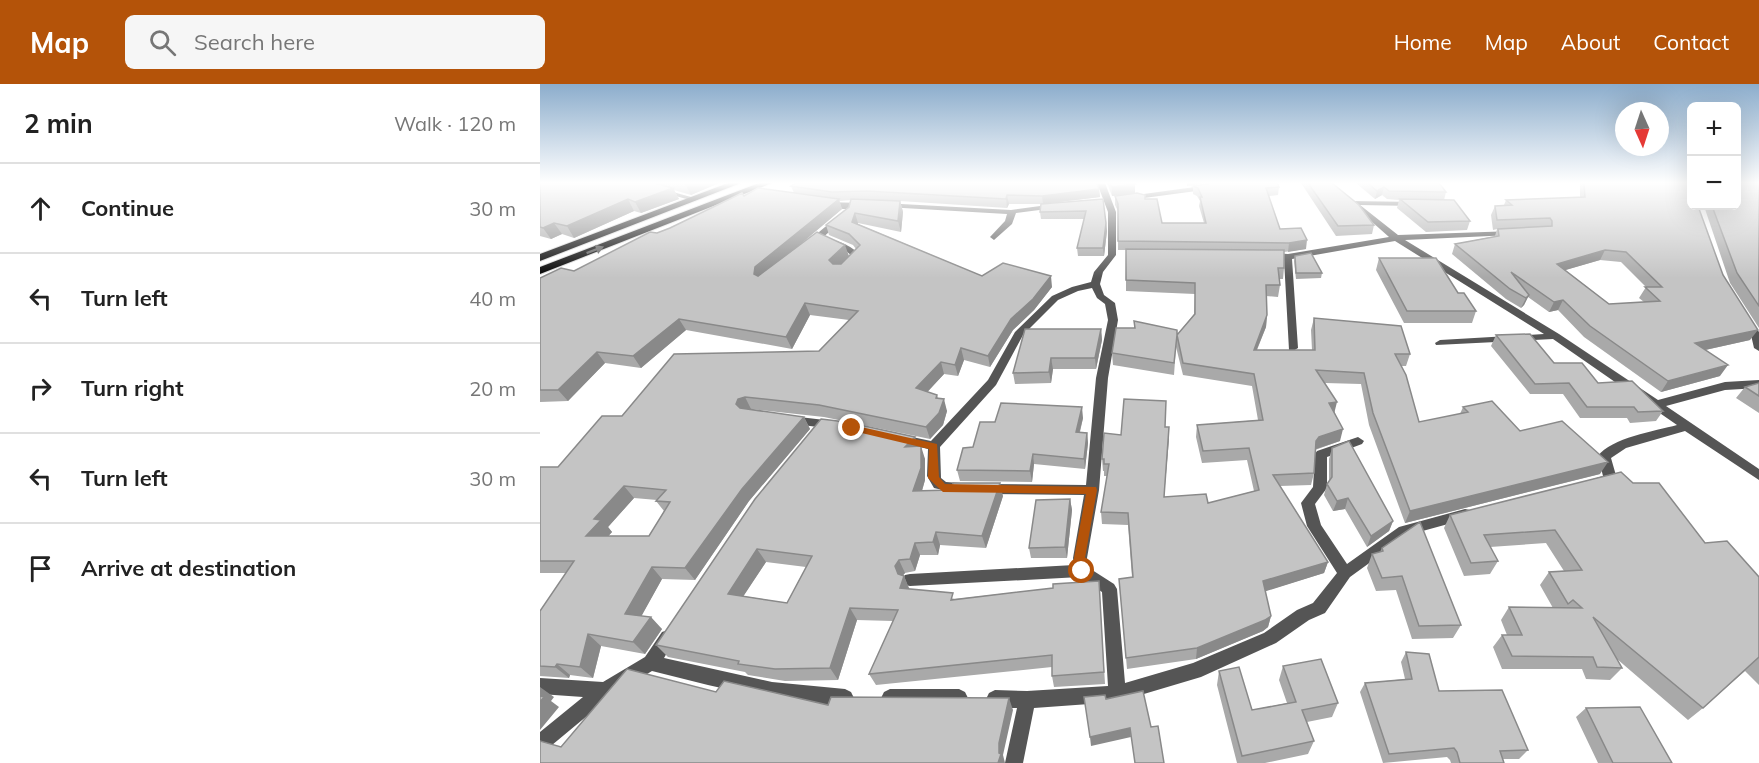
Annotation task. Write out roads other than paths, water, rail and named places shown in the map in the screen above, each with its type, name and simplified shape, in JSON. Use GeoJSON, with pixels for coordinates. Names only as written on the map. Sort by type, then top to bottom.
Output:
{"type":"FeatureCollection","features":[{"type":"Feature","properties":{"kind":"main road"},"geometry":{"type":"LineString","coordinates":[[540,258],[653,215]]}},
{"type":"Feature","properties":{"kind":"main road"},"geometry":{"type":"LineString","coordinates":[[540,271],[686,215]]}},
{"type":"Feature","properties":{"kind":"street"},"geometry":{"type":"LineString","coordinates":[[801,251],[846,215]]}},
{"type":"Feature","properties":{"kind":"street"},"geometry":{"type":"LineString","coordinates":[[994,237],[1009,222],[1011,215]]}},
{"type":"Feature","properties":{"kind":"street"},"geometry":{"type":"LineString","coordinates":[[1082,571],[1080,558],[1092,490],[1102,378],[1113,320],[1110,303],[1100,296],[1095,284],[1099,272],[1112,255],[1112,215]]}},
{"type":"Feature","properties":{"kind":"street"},"geometry":{"type":"LineString","coordinates":[[1366,215],[1396,238],[1555,336],[1658,404],[1759,475]]}},
{"type":"Feature","properties":{"kind":"street"},"geometry":{"type":"LineString","coordinates":[[1259,255],[1288,257],[1396,238],[1520,233]]}},
{"type":"Feature","properties":{"kind":"street"},"geometry":{"type":"LineString","coordinates":[[819,236],[849,249],[857,256],[840,271]]}},
{"type":"Feature","properties":{"kind":"street"},"geometry":{"type":"LineString","coordinates":[[1112,255],[1124,255]]}},
{"type":"Feature","properties":{"kind":"street"},"geometry":{"type":"LineString","coordinates":[[1288,257],[1293,348]]}},
{"type":"Feature","properties":{"kind":"street"},"geometry":{"type":"LineString","coordinates":[[1092,490],[943,488],[933,478],[934,446],[992,382],[1019,334],[1054,298],[1095,284]]}},
{"type":"Feature","properties":{"kind":"street"},"geometry":{"type":"LineString","coordinates":[[1739,310],[1756,335],[1759,348]]}},
{"type":"Feature","properties":{"kind":"street"},"geometry":{"type":"LineString","coordinates":[[1440,343],[1555,336]]}},
{"type":"Feature","properties":{"kind":"street"},"geometry":{"type":"LineString","coordinates":[[1658,404],[1725,386],[1759,384]]}},
{"type":"Feature","properties":{"kind":"street"},"geometry":{"type":"LineString","coordinates":[[783,419],[843,426]]}},
{"type":"Feature","properties":{"kind":"street"},"geometry":{"type":"LineString","coordinates":[[809,442],[824,423]]}},
{"type":"Feature","properties":{"kind":"street"},"geometry":{"type":"LineString","coordinates":[[1582,486],[1610,479],[1604,456],[1622,445],[1687,426]]}},
{"type":"Feature","properties":{"kind":"street"},"geometry":{"type":"LineString","coordinates":[[887,436],[934,446]]}},
{"type":"Feature","properties":{"kind":"street"},"geometry":{"type":"LineString","coordinates":[[1345,573],[1314,525],[1308,503],[1320,488],[1321,454],[1358,441]]}},
{"type":"Feature","properties":{"kind":"street"},"geometry":{"type":"LineString","coordinates":[[651,663],[750,686],[824,698],[1027,700],[1117,694],[1195,671],[1270,638],[1303,615],[1319,608],[1345,573],[1404,531],[1476,511]]}},
{"type":"Feature","properties":{"kind":"street"},"geometry":{"type":"LineString","coordinates":[[910,580],[1082,571],[1109,589],[1117,694]]}},
{"type":"Feature","properties":{"kind":"street"},"geometry":{"type":"LineString","coordinates":[[540,744],[605,690],[651,663],[677,623]]}},
{"type":"Feature","properties":{"kind":"street"},"geometry":{"type":"LineString","coordinates":[[540,686],[605,690]]}},
{"type":"Feature","properties":{"kind":"street"},"geometry":{"type":"LineString","coordinates":[[1014,763],[1027,700]]}}]}
